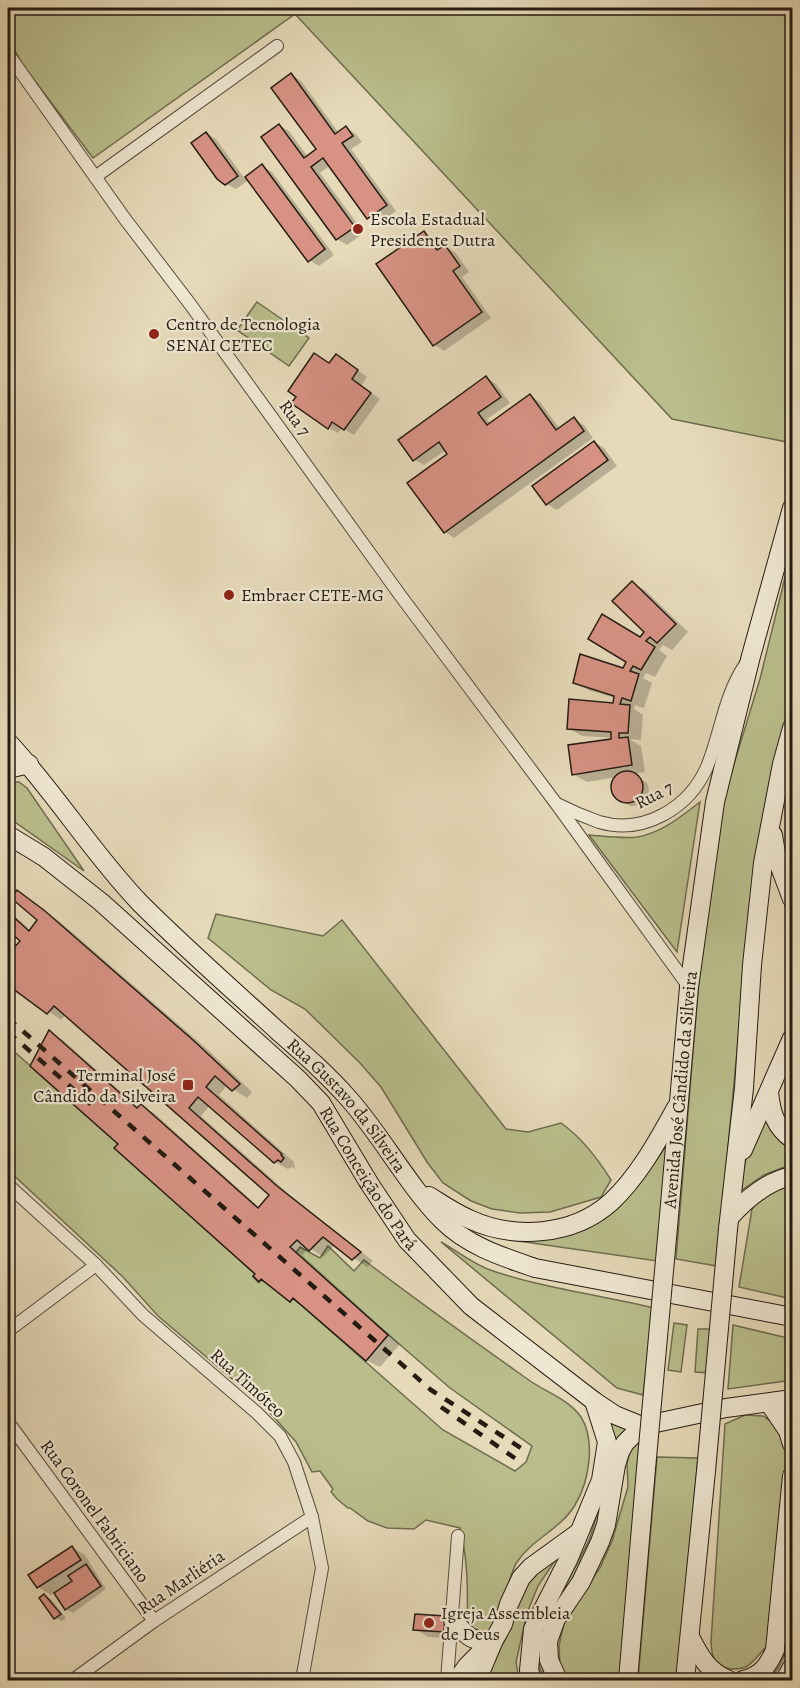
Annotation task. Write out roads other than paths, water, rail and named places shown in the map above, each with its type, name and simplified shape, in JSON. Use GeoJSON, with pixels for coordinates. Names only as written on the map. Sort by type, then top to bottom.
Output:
{"type":"FeatureCollection","features":[{"type":"Feature","properties":{"kind":"main road","name":"Avenida José Cândido da Silveira"},"geometry":{"type":"LineString","coordinates":[[628,1680],[689,987],[715,802],[751,656],[792,508]]}},
{"type":"Feature","properties":{"kind":"main road"},"geometry":{"type":"LineString","coordinates":[[685,1680],[744,1088],[763,862],[782,764],[792,729]]}},
{"type":"Feature","properties":{"kind":"main road","name":"Rua Gustavo da Silveira"},"geometry":{"type":"LineString","coordinates":[[8,742],[29,764],[139,901],[349,1099],[443,1221],[467,1239],[499,1256],[536,1268],[787,1315]]}},
{"type":"Feature","properties":{"kind":"main road"},"geometry":{"type":"LineString","coordinates":[[8,769],[29,764]]}},
{"type":"Feature","properties":{"kind":"main road"},"geometry":{"type":"LineString","coordinates":[[770,821],[777,859],[792,899]]}},
{"type":"Feature","properties":{"kind":"main road","name":"Rua Conceição do Pará"},"geometry":{"type":"LineString","coordinates":[[8,835],[44,857],[101,902],[298,1079],[321,1103],[369,1184],[407,1240],[471,1306],[594,1401],[615,1415],[642,1426]]}},
{"type":"Feature","properties":{"kind":"main road"},"geometry":{"type":"LineString","coordinates":[[735,1168],[792,1038]]}},
{"type":"Feature","properties":{"kind":"main road"},"geometry":{"type":"LineString","coordinates":[[769,1092],[771,1111],[776,1123],[792,1139]]}},
{"type":"Feature","properties":{"kind":"main road"},"geometry":{"type":"LineString","coordinates":[[416,1188],[470,1220],[488,1226],[523,1233],[562,1227],[580,1221],[611,1202],[654,1147],[680,1101]]}},
{"type":"Feature","properties":{"kind":"main road"},"geometry":{"type":"LineString","coordinates":[[729,1223],[743,1202],[756,1192],[773,1182],[792,1176]]}},
{"type":"Feature","properties":{"kind":"main road"},"geometry":{"type":"LineString","coordinates":[[558,1680],[549,1660],[548,1641],[556,1619],[581,1582],[600,1542],[606,1526],[616,1465],[625,1443],[642,1426],[726,1408],[792,1399]]}},
{"type":"Feature","properties":{"kind":"main road"},"geometry":{"type":"LineString","coordinates":[[532,1680],[529,1670],[533,1629],[582,1530],[602,1480],[607,1442],[594,1401]]}},
{"type":"Feature","properties":{"kind":"main road"},"geometry":{"type":"LineString","coordinates":[[769,1403],[788,1431],[792,1444]]}},
{"type":"Feature","properties":{"kind":"main road"},"geometry":{"type":"LineString","coordinates":[[743,1680],[754,1678],[764,1671],[775,1650],[788,1537],[792,1476]]}},
{"type":"Feature","properties":{"kind":"main road"},"geometry":{"type":"LineString","coordinates":[[477,1680],[521,1578],[582,1530]]}},
{"type":"Feature","properties":{"kind":"main road"},"geometry":{"type":"LineString","coordinates":[[453,1620],[464,1633],[478,1641],[494,1640]]}},
{"type":"Feature","properties":{"kind":"main road"},"geometry":{"type":"LineString","coordinates":[[690,1637],[708,1667],[720,1677],[729,1680]]}},
{"type":"Feature","properties":{"kind":"main road"},"geometry":{"type":"LineString","coordinates":[[457,1680],[467,1666],[494,1640]]}},
{"type":"Feature","properties":{"kind":"main road"},"geometry":{"type":"LineString","coordinates":[[785,1680],[792,1667]]}},
{"type":"Feature","properties":{"kind":"street"},"geometry":{"type":"LineString","coordinates":[[95,177],[277,46]]}},
{"type":"Feature","properties":{"kind":"street","name":"Rua 7"},"geometry":{"type":"LineString","coordinates":[[8,54],[400,595],[555,802],[689,987]]}},
{"type":"Feature","properties":{"kind":"street","name":"Rua 7"},"geometry":{"type":"LineString","coordinates":[[555,802],[600,822],[630,826],[651,821],[670,812],[686,800],[699,785],[708,765],[734,681],[751,656]]}},
{"type":"Feature","properties":{"kind":"street"},"geometry":{"type":"LineString","coordinates":[[580,837],[600,822]]}},
{"type":"Feature","properties":{"kind":"street","name":"Rua Timóteo"},"geometry":{"type":"LineString","coordinates":[[8,1185],[96,1266],[143,1315],[258,1413],[279,1436],[294,1462],[312,1517],[322,1568],[302,1680]]}},
{"type":"Feature","properties":{"kind":"street"},"geometry":{"type":"LineString","coordinates":[[8,1331],[96,1266]]}},
{"type":"Feature","properties":{"kind":"street","name":"Rua Coronel Fabriciano"},"geometry":{"type":"LineString","coordinates":[[8,1422],[154,1621]]}},
{"type":"Feature","properties":{"kind":"street","name":"Rua Marliéria"},"geometry":{"type":"LineString","coordinates":[[73,1680],[154,1621],[312,1517]]}},
{"type":"Feature","properties":{"kind":"street"},"geometry":{"type":"LineString","coordinates":[[447,1680],[458,1536]]}},
{"type":"Feature","properties":{"kind":"railway"},"geometry":{"type":"LineString","coordinates":[[8,1018],[431,1390],[524,1450]]}},
{"type":"Feature","properties":{"kind":"railway"},"geometry":{"type":"LineString","coordinates":[[8,1032],[94,1107]]}},
{"type":"Feature","properties":{"kind":"railway"},"geometry":{"type":"LineString","coordinates":[[441,1407],[519,1461]]}},
{"type":"Feature","properties":{"kind":"place","name":"Escola Estadual Presidente Dutra"},"geometry":{"type":"Point","coordinates":[358,229]}},
{"type":"Feature","properties":{"kind":"place","name":"Centro de Tecnologia SENAI CETEC"},"geometry":{"type":"Point","coordinates":[154,334]}},
{"type":"Feature","properties":{"kind":"place","name":"Embraer CETE-MG"},"geometry":{"type":"Point","coordinates":[229,595]}},
{"type":"Feature","properties":{"kind":"place","name":"Terminal José Cândido da Silveira"},"geometry":{"type":"Point","coordinates":[188,1085]}},
{"type":"Feature","properties":{"kind":"place","name":"Igreja Assembleia de Deus"},"geometry":{"type":"Point","coordinates":[429,1623]}}]}
